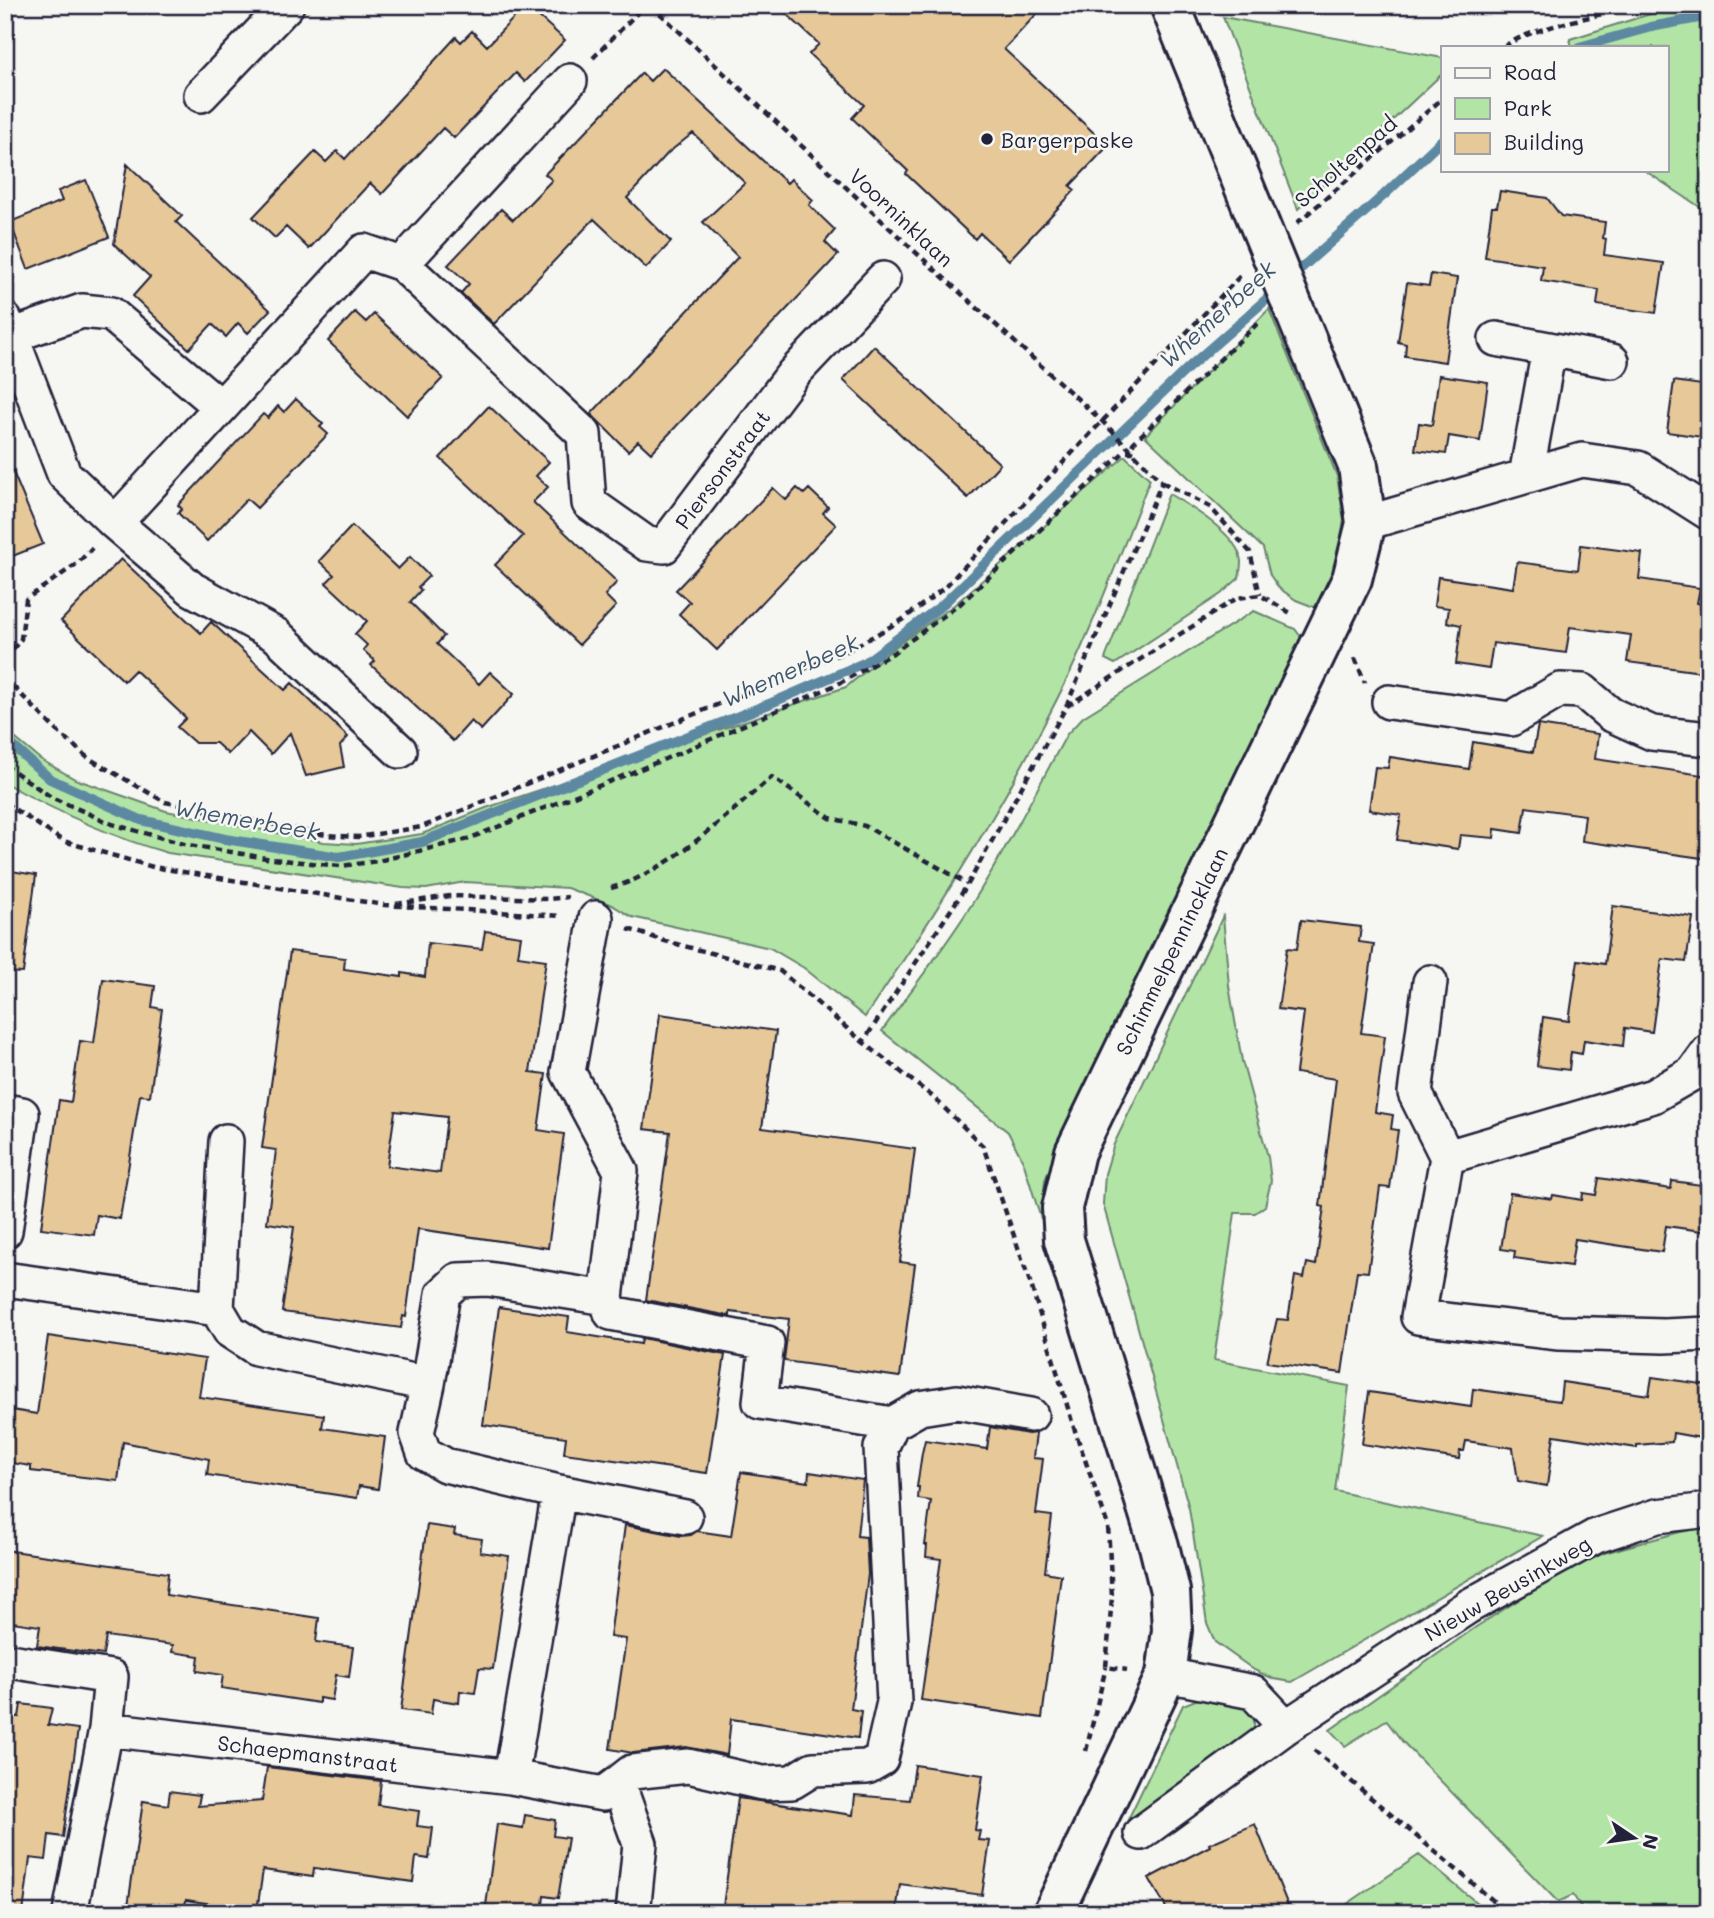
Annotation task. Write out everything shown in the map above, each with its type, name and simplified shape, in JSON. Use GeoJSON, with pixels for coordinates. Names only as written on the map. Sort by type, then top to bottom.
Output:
{"type":"FeatureCollection","features":[{"type":"Feature","properties":{"kind":"street"},"geometry":{"type":"LineString","coordinates":[[201,95],[287,5]]}},
{"type":"Feature","properties":{"kind":"street","name":"Schimmelpennincklaan"},"geometry":{"type":"LineString","coordinates":[[1053,1913],[1166,1675],[1172,1630],[1170,1591],[1160,1546],[1064,1240],[1062,1208],[1075,1152],[1352,579],[1366,523],[1358,466],[1170,5]]}},
{"type":"Feature","properties":{"kind":"street"},"geometry":{"type":"LineString","coordinates":[[402,264],[570,81]]}},
{"type":"Feature","properties":{"kind":"street","name":"Piersonstraat"},"geometry":{"type":"LineString","coordinates":[[115,523],[364,251],[402,264],[584,434],[589,503],[646,544],[664,546],[794,373],[883,279]]}},
{"type":"Feature","properties":{"kind":"street"},"geometry":{"type":"LineString","coordinates":[[220,406],[111,314],[82,311],[8,328],[64,474],[115,523],[192,589],[276,635],[400,751]]}},
{"type":"Feature","properties":{"kind":"street"},"geometry":{"type":"LineString","coordinates":[[1496,339],[1612,361]]}},
{"type":"Feature","properties":{"kind":"street"},"geometry":{"type":"LineString","coordinates":[[1526,475],[1549,349]]}},
{"type":"Feature","properties":{"kind":"street"},"geometry":{"type":"LineString","coordinates":[[1366,523],[1582,460],[1638,468],[1709,513]]}},
{"type":"Feature","properties":{"kind":"street"},"geometry":{"type":"LineString","coordinates":[[1389,702],[1511,719],[1560,690],[1583,691],[1610,714],[1652,733],[1709,739]]}},
{"type":"Feature","properties":{"kind":"street"},"geometry":{"type":"LineString","coordinates":[[591,901],[568,1072],[621,1171],[606,1298],[611,1313],[767,1343],[760,1402],[892,1424],[920,1408],[957,1402],[1031,1415]]}},
{"type":"Feature","properties":{"kind":"street"},"geometry":{"type":"LineString","coordinates":[[1430,982],[1415,1093],[1447,1157],[1418,1317],[1559,1334],[1709,1334]]}},
{"type":"Feature","properties":{"kind":"street"},"geometry":{"type":"LineString","coordinates":[[1447,1157],[1653,1096],[1693,1073],[1709,1051]]}},
{"type":"Feature","properties":{"kind":"street"},"geometry":{"type":"LineString","coordinates":[[5,1111],[22,1114],[5,1231]]}},
{"type":"Feature","properties":{"kind":"street"},"geometry":{"type":"LineString","coordinates":[[226,1141],[217,1309],[230,1331],[256,1348],[428,1384]]}},
{"type":"Feature","properties":{"kind":"street"},"geometry":{"type":"LineString","coordinates":[[5,1279],[217,1309]]}},
{"type":"Feature","properties":{"kind":"street"},"geometry":{"type":"LineString","coordinates":[[606,1298],[488,1279],[458,1280],[443,1294],[417,1433],[424,1453],[445,1465],[559,1492],[685,1517]]}},
{"type":"Feature","properties":{"kind":"street","name":"Schaepmanstraat"},"geometry":{"type":"LineString","coordinates":[[106,1729],[511,1777],[603,1794],[632,1772],[688,1766],[762,1783],[792,1782],[813,1769],[867,1766],[881,1759],[894,1702],[881,1448],[892,1424]]}},
{"type":"Feature","properties":{"kind":"street"},"geometry":{"type":"LineString","coordinates":[[511,1777],[559,1492]]}},
{"type":"Feature","properties":{"kind":"street","name":"Nieuw Beusinkweg"},"geometry":{"type":"LineString","coordinates":[[1141,1833],[1286,1727],[1469,1606],[1596,1536],[1657,1516],[1709,1510]]}},
{"type":"Feature","properties":{"kind":"street"},"geometry":{"type":"LineString","coordinates":[[5,1663],[10,1661],[111,1677],[106,1729],[70,1913]]}},
{"type":"Feature","properties":{"kind":"street"},"geometry":{"type":"LineString","coordinates":[[1166,1675],[1253,1692],[1286,1727]]}},
{"type":"Feature","properties":{"kind":"street"},"geometry":{"type":"LineString","coordinates":[[618,1783],[640,1844],[633,1913]]}},
{"type":"Feature","properties":{"kind":"path"},"geometry":{"type":"LineString","coordinates":[[570,81],[645,5]]}},
{"type":"Feature","properties":{"kind":"path","name":"Voorninklaan"},"geometry":{"type":"LineString","coordinates":[[651,5],[911,248],[1109,427],[1162,482],[1210,507],[1250,552],[1259,595]]}},
{"type":"Feature","properties":{"kind":"path"},"geometry":{"type":"LineString","coordinates":[[1505,46],[1513,40],[1564,24],[1641,5]]}},
{"type":"Feature","properties":{"kind":"path","name":"Scholtenpad"},"geometry":{"type":"LineString","coordinates":[[5,678],[88,758],[165,802],[326,835],[358,837],[422,827],[847,651],[902,620],[944,588],[1268,248],[1441,100]]}},
{"type":"Feature","properties":{"kind":"path"},"geometry":{"type":"LineString","coordinates":[[5,765],[51,797],[112,824],[184,844],[272,859],[341,866],[378,861],[468,839],[665,759],[838,684],[893,653],[960,604],[1124,452],[1132,452],[1133,443],[1287,295]]}},
{"type":"Feature","properties":{"kind":"path"},"geometry":{"type":"LineString","coordinates":[[863,1042],[968,884],[1066,707],[1162,482]]}},
{"type":"Feature","properties":{"kind":"path"},"geometry":{"type":"LineString","coordinates":[[5,659],[21,639],[26,599],[78,563],[115,523]]}},
{"type":"Feature","properties":{"kind":"path"},"geometry":{"type":"LineString","coordinates":[[1066,707],[1237,598],[1259,595],[1326,634],[1355,658],[1360,675],[1370,692],[1389,702]]}},
{"type":"Feature","properties":{"kind":"path"},"geometry":{"type":"LineString","coordinates":[[5,803],[63,841],[141,863],[384,905],[591,901],[630,883],[677,854],[772,777],[830,818],[865,826],[968,884]]}},
{"type":"Feature","properties":{"kind":"path"},"geometry":{"type":"LineString","coordinates":[[384,905],[450,896],[591,901],[665,942],[780,971],[933,1097],[982,1146],[1032,1288],[1073,1424],[1108,1526],[1112,1597],[1106,1667],[1166,1675]]}},
{"type":"Feature","properties":{"kind":"path"},"geometry":{"type":"LineString","coordinates":[[1286,1727],[1508,1913]]}},
{"type":"Feature","properties":{"kind":"green space"},"geometry":{"type":"Polygon","coordinates":[[[1679,5],[1709,5],[1709,213],[1647,172],[1668,172],[1668,46],[1572,46],[1570,39],[1679,5]]]}},
{"type":"Feature","properties":{"kind":"green space"},"geometry":{"type":"Polygon","coordinates":[[[1223,17],[1441,58],[1441,75],[1298,209],[1223,17]]]}},
{"type":"Feature","properties":{"kind":"green space"},"geometry":{"type":"Polygon","coordinates":[[[1269,309],[1337,476],[1344,520],[1334,576],[1319,609],[1296,600],[1279,588],[1270,575],[1263,548],[1145,436],[1269,309]]]}},
{"type":"Feature","properties":{"kind":"green space"},"geometry":{"type":"Polygon","coordinates":[[[1125,456],[1150,479],[1069,675],[973,850],[865,1017],[804,968],[770,948],[632,917],[612,905],[567,888],[465,882],[426,889],[403,888],[168,853],[85,823],[5,783],[5,730],[40,759],[75,779],[166,811],[324,842],[356,844],[422,834],[486,808],[846,687],[900,643],[954,605],[1125,456]]]}},
{"type":"Feature","properties":{"kind":"green space"},"geometry":{"type":"Polygon","coordinates":[[[1169,494],[1212,522],[1232,541],[1241,561],[1239,578],[1221,594],[1115,664],[1105,659],[1169,494]]]}},
{"type":"Feature","properties":{"kind":"green space"},"geometry":{"type":"Polygon","coordinates":[[[1254,611],[1295,629],[1304,641],[1058,1149],[1045,1180],[1041,1219],[1023,1161],[1008,1132],[882,1031],[975,899],[1067,734],[1083,717],[1254,611]]]}},
{"type":"Feature","properties":{"kind":"green space"},"geometry":{"type":"Polygon","coordinates":[[[1223,916],[1229,986],[1242,1061],[1268,1157],[1271,1181],[1265,1206],[1255,1213],[1235,1213],[1214,1360],[1349,1386],[1335,1491],[1543,1536],[1292,1682],[1274,1679],[1254,1670],[1215,1642],[1207,1623],[1189,1508],[1103,1204],[1105,1174],[1114,1144],[1223,916]]]}},
{"type":"Feature","properties":{"kind":"green space"},"geometry":{"type":"Polygon","coordinates":[[[1709,1527],[1709,1913],[1585,1913],[1573,1895],[1558,1902],[1402,1741],[1386,1720],[1345,1746],[1330,1730],[1476,1627],[1556,1576],[1604,1553],[1680,1532],[1709,1527]]]}},
{"type":"Feature","properties":{"kind":"green space"},"geometry":{"type":"Polygon","coordinates":[[[1203,1697],[1243,1702],[1254,1719],[1254,1731],[1241,1754],[1124,1828],[1183,1705],[1203,1697]]]}},
{"type":"Feature","properties":{"kind":"green space"},"geometry":{"type":"Polygon","coordinates":[[[1419,1855],[1489,1913],[1334,1913],[1419,1855]]]}},
{"type":"Feature","properties":{"kind":"building"},"geometry":{"type":"Polygon","coordinates":[[[526,5],[565,40],[525,82],[516,73],[454,138],[443,128],[382,194],[370,183],[309,249],[286,227],[275,238],[253,217],[315,152],[326,162],[337,151],[345,159],[456,37],[461,42],[472,31],[487,46],[526,5]]]}},
{"type":"Feature","properties":{"kind":"building","name":"Bargerpaske"},"geometry":{"type":"Polygon","coordinates":[[[777,5],[1045,5],[1004,49],[1108,146],[1070,186],[1075,190],[1009,260],[980,233],[975,239],[852,118],[864,105],[809,54],[819,44],[777,5]]]}},
{"type":"Feature","properties":{"kind":"building"},"geometry":{"type":"Polygon","coordinates":[[[663,68],[787,183],[791,179],[813,200],[809,205],[835,230],[825,242],[838,255],[651,453],[638,441],[628,451],[591,414],[738,257],[703,222],[745,183],[693,133],[668,153],[627,198],[671,242],[646,268],[594,219],[494,324],[461,293],[469,284],[448,265],[501,209],[513,220],[552,180],[545,174],[642,73],[650,81],[663,68]]]}},
{"type":"Feature","properties":{"kind":"building"},"geometry":{"type":"Polygon","coordinates":[[[127,164],[182,216],[176,222],[270,310],[248,333],[238,323],[226,337],[212,324],[189,349],[133,296],[150,277],[114,244],[127,164]]]}},
{"type":"Feature","properties":{"kind":"building"},"geometry":{"type":"Polygon","coordinates":[[[86,180],[109,237],[28,269],[10,222],[62,201],[58,191],[86,180]]]}},
{"type":"Feature","properties":{"kind":"building"},"geometry":{"type":"Polygon","coordinates":[[[1500,191],[1547,198],[1561,216],[1605,222],[1604,255],[1664,263],[1656,313],[1597,305],[1599,290],[1541,281],[1543,266],[1485,257],[1492,207],[1497,207],[1500,191]]]}},
{"type":"Feature","properties":{"kind":"building"},"geometry":{"type":"Polygon","coordinates":[[[1431,274],[1457,278],[1445,362],[1405,356],[1406,344],[1398,342],[1407,283],[1429,286],[1431,274]]]}},
{"type":"Feature","properties":{"kind":"building"},"geometry":{"type":"Polygon","coordinates":[[[355,312],[366,322],[374,314],[443,378],[407,416],[328,341],[355,312]]]}},
{"type":"Feature","properties":{"kind":"building"},"geometry":{"type":"Polygon","coordinates":[[[874,346],[1000,464],[968,498],[843,380],[874,346]]]}},
{"type":"Feature","properties":{"kind":"building"},"geometry":{"type":"Polygon","coordinates":[[[1439,375],[1488,382],[1480,441],[1449,436],[1446,454],[1415,450],[1419,423],[1432,425],[1439,375]]]}},
{"type":"Feature","properties":{"kind":"building"},"geometry":{"type":"Polygon","coordinates":[[[1674,381],[1709,386],[1709,438],[1667,432],[1674,381]]]}},
{"type":"Feature","properties":{"kind":"building"},"geometry":{"type":"Polygon","coordinates":[[[296,399],[323,424],[320,427],[328,434],[257,508],[247,499],[207,541],[178,513],[182,509],[178,505],[263,414],[268,418],[278,406],[284,412],[296,399]]]}},
{"type":"Feature","properties":{"kind":"building"},"geometry":{"type":"Polygon","coordinates":[[[489,406],[549,462],[536,476],[548,487],[533,502],[617,582],[605,595],[616,606],[579,645],[495,565],[523,536],[440,458],[489,406]]]}},
{"type":"Feature","properties":{"kind":"building"},"geometry":{"type":"Polygon","coordinates":[[[5,453],[43,544],[5,559],[5,453]]]}},
{"type":"Feature","properties":{"kind":"building"},"geometry":{"type":"Polygon","coordinates":[[[773,488],[786,500],[797,488],[804,494],[809,489],[828,507],[823,513],[836,525],[717,650],[679,614],[690,602],[676,590],[773,488]]]}},
{"type":"Feature","properties":{"kind":"building"},"geometry":{"type":"Polygon","coordinates":[[[352,526],[398,569],[410,557],[429,576],[418,587],[421,590],[410,602],[444,636],[437,644],[479,684],[490,672],[514,694],[481,730],[471,721],[453,741],[371,665],[375,661],[363,650],[367,645],[355,634],[367,621],[326,583],[334,575],[319,561],[352,526]]]}},
{"type":"Feature","properties":{"kind":"building"},"geometry":{"type":"Polygon","coordinates":[[[1581,545],[1642,553],[1639,579],[1700,588],[1697,603],[1709,605],[1709,673],[1627,662],[1631,635],[1570,627],[1566,653],[1493,643],[1489,669],[1456,664],[1461,625],[1447,622],[1449,608],[1434,606],[1438,577],[1513,588],[1517,562],[1578,570],[1581,545]]]}},
{"type":"Feature","properties":{"kind":"building"},"geometry":{"type":"Polygon","coordinates":[[[121,559],[201,633],[211,622],[285,690],[292,683],[348,737],[340,746],[344,767],[306,776],[290,733],[271,754],[249,732],[228,754],[216,743],[195,743],[177,727],[186,718],[135,670],[124,681],[61,621],[121,559]]]}},
{"type":"Feature","properties":{"kind":"building"},"geometry":{"type":"Polygon","coordinates":[[[1538,725],[1598,734],[1595,759],[1709,776],[1709,859],[1582,841],[1585,815],[1526,807],[1522,833],[1495,829],[1494,838],[1460,835],[1458,849],[1397,840],[1401,815],[1369,810],[1375,767],[1388,768],[1390,757],[1469,769],[1473,742],[1533,752],[1538,725]]]}},
{"type":"Feature","properties":{"kind":"building"},"geometry":{"type":"Polygon","coordinates":[[[5,870],[36,875],[23,973],[5,972],[5,870]]]}},
{"type":"Feature","properties":{"kind":"building"},"geometry":{"type":"Polygon","coordinates":[[[1613,906],[1693,917],[1686,962],[1662,959],[1652,1032],[1625,1028],[1623,1046],[1584,1040],[1582,1054],[1571,1052],[1569,1070],[1537,1066],[1543,1017],[1569,1021],[1578,960],[1605,964],[1613,906]]]}},
{"type":"Feature","properties":{"kind":"building"},"geometry":{"type":"Polygon","coordinates":[[[1301,920],[1361,927],[1359,942],[1374,944],[1361,1033],[1385,1036],[1375,1112],[1393,1115],[1391,1129],[1398,1130],[1390,1188],[1380,1187],[1368,1272],[1357,1271],[1342,1373],[1267,1362],[1277,1319],[1288,1320],[1295,1276],[1304,1278],[1307,1263],[1316,1265],[1324,1207],[1320,1206],[1336,1079],[1296,1073],[1304,1012],[1278,1009],[1287,948],[1297,949],[1301,920]]]}},
{"type":"Feature","properties":{"kind":"building"},"geometry":{"type":"Polygon","coordinates":[[[485,931],[521,936],[518,956],[546,960],[530,1072],[546,1074],[538,1130],[564,1134],[548,1248],[418,1229],[406,1317],[403,1316],[401,1328],[282,1312],[294,1227],[267,1223],[276,1150],[262,1148],[290,951],[345,958],[344,969],[402,977],[402,973],[425,977],[428,943],[482,949],[485,931]],[[395,1111],[387,1166],[440,1173],[447,1117],[395,1111]]]}},
{"type":"Feature","properties":{"kind":"building"},"geometry":{"type":"Polygon","coordinates":[[[103,979],[155,986],[152,1007],[162,1009],[150,1096],[140,1095],[120,1219],[97,1215],[94,1235],[41,1228],[59,1100],[71,1102],[80,1041],[94,1043],[103,979]]]}},
{"type":"Feature","properties":{"kind":"building"},"geometry":{"type":"Polygon","coordinates":[[[660,1014],[776,1031],[762,1128],[915,1149],[900,1262],[915,1264],[900,1377],[784,1361],[789,1319],[730,1312],[730,1316],[646,1300],[670,1132],[644,1129],[660,1014]]]}},
{"type":"Feature","properties":{"kind":"building"},"geometry":{"type":"Polygon","coordinates":[[[1599,1178],[1671,1189],[1672,1181],[1709,1186],[1709,1232],[1666,1226],[1662,1252],[1575,1239],[1571,1266],[1514,1258],[1515,1251],[1501,1249],[1510,1193],[1552,1199],[1553,1195],[1582,1200],[1583,1193],[1596,1195],[1599,1178]]]}},
{"type":"Feature","properties":{"kind":"building"},"geometry":{"type":"Polygon","coordinates":[[[499,1307],[569,1317],[567,1332],[641,1344],[642,1338],[725,1355],[707,1473],[564,1453],[566,1437],[483,1425],[499,1307]]]}},
{"type":"Feature","properties":{"kind":"building"},"geometry":{"type":"Polygon","coordinates":[[[48,1336],[205,1359],[199,1397],[324,1415],[322,1428],[385,1437],[378,1489],[359,1486],[357,1498],[207,1475],[209,1459],[123,1442],[118,1481],[31,1471],[31,1466],[5,1462],[5,1409],[37,1414],[48,1336]]]}},
{"type":"Feature","properties":{"kind":"building"},"geometry":{"type":"Polygon","coordinates":[[[1652,1377],[1709,1385],[1701,1438],[1673,1433],[1672,1442],[1637,1445],[1637,1448],[1554,1435],[1547,1486],[1518,1481],[1513,1448],[1466,1441],[1459,1459],[1362,1444],[1369,1392],[1471,1407],[1473,1389],[1560,1401],[1562,1382],[1649,1395],[1652,1377]]]}},
{"type":"Feature","properties":{"kind":"building"},"geometry":{"type":"Polygon","coordinates":[[[990,1427],[1036,1433],[1033,1458],[1043,1459],[1036,1514],[1052,1516],[1045,1572],[1061,1575],[1042,1718],[921,1700],[941,1559],[926,1557],[931,1501],[918,1499],[917,1487],[925,1440],[987,1449],[990,1427]]]}},
{"type":"Feature","properties":{"kind":"building"},"geometry":{"type":"Polygon","coordinates":[[[741,1472],[808,1482],[809,1472],[863,1480],[857,1536],[866,1537],[868,1574],[851,1709],[861,1711],[858,1738],[731,1719],[727,1755],[686,1747],[633,1753],[610,1749],[626,1639],[610,1637],[625,1525],[681,1536],[697,1531],[731,1536],[741,1472]]]}},
{"type":"Feature","properties":{"kind":"building"},"geometry":{"type":"Polygon","coordinates":[[[427,1525],[455,1529],[454,1535],[482,1539],[480,1552],[509,1556],[493,1669],[479,1668],[475,1693],[460,1691],[459,1703],[433,1699],[431,1714],[401,1710],[427,1525]]]}},
{"type":"Feature","properties":{"kind":"building"},"geometry":{"type":"Polygon","coordinates":[[[5,1550],[168,1573],[166,1595],[319,1618],[316,1642],[353,1647],[349,1677],[336,1675],[332,1700],[319,1698],[319,1703],[221,1688],[223,1675],[197,1671],[199,1656],[172,1652],[173,1645],[106,1636],[103,1655],[37,1646],[40,1626],[5,1621],[5,1550]]]}},
{"type":"Feature","properties":{"kind":"building"},"geometry":{"type":"Polygon","coordinates":[[[21,1704],[52,1708],[48,1725],[78,1729],[63,1837],[49,1835],[46,1860],[30,1858],[23,1913],[5,1912],[5,1715],[19,1717],[21,1704]]]}},
{"type":"Feature","properties":{"kind":"building"},"geometry":{"type":"Polygon","coordinates":[[[915,1765],[983,1775],[975,1830],[980,1831],[978,1840],[990,1841],[982,1895],[900,1884],[896,1913],[722,1913],[738,1798],[853,1815],[855,1795],[910,1800],[915,1765]]]}},
{"type":"Feature","properties":{"kind":"building"},"geometry":{"type":"Polygon","coordinates":[[[267,1767],[381,1781],[378,1805],[419,1811],[417,1826],[433,1828],[429,1859],[416,1857],[413,1882],[314,1868],[313,1877],[263,1870],[257,1911],[186,1900],[184,1913],[127,1913],[143,1801],[168,1805],[170,1791],[200,1795],[198,1806],[262,1801],[267,1767]]]}},
{"type":"Feature","properties":{"kind":"building"},"geometry":{"type":"Polygon","coordinates":[[[525,1815],[555,1820],[553,1836],[568,1838],[558,1898],[544,1896],[542,1913],[485,1913],[497,1824],[523,1828],[525,1815]]]}},
{"type":"Feature","properties":{"kind":"building"},"geometry":{"type":"Polygon","coordinates":[[[1255,1824],[1291,1913],[1169,1913],[1149,1878],[1210,1846],[1209,1844],[1255,1824]]]}},
{"type":"Feature","properties":{"kind":"waterway","name":"Whemerbeek"},"geometry":{"type":"LineString","coordinates":[[1583,46],[1651,27],[1709,16]]}},
{"type":"Feature","properties":{"kind":"waterway","name":"Whemerbeek"},"geometry":{"type":"LineString","coordinates":[[1290,278],[1441,141]]}},
{"type":"Feature","properties":{"kind":"waterway","name":"Whemerbeek"},"geometry":{"type":"LineString","coordinates":[[5,739],[50,779],[141,820],[225,839],[339,857],[422,842],[769,704],[866,662],[941,606],[1188,368],[1278,289]]}},
{"type":"Feature","properties":{"kind":"place","name":"Bargerpaske"},"geometry":{"type":"Point","coordinates":[987,139]}}]}
